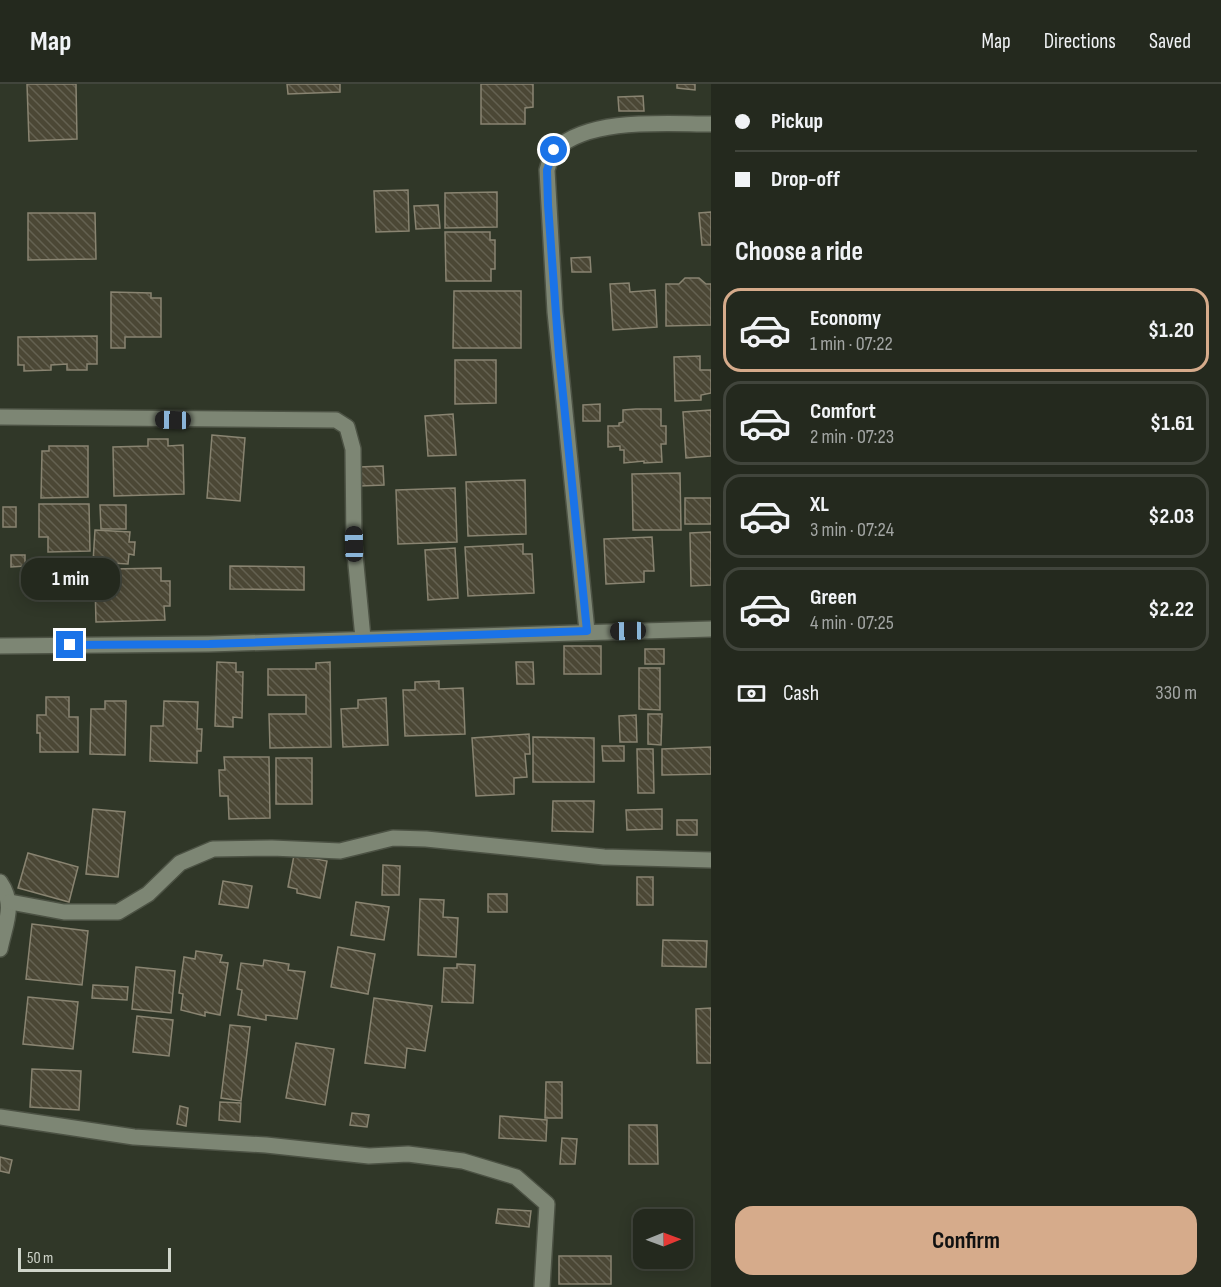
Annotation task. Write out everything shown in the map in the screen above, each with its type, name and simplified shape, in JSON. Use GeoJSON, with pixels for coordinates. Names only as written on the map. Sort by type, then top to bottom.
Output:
{"type":"FeatureCollection","features":[{"type":"Feature","properties":{"kind":"street"},"geometry":{"type":"LineString","coordinates":[[587,631],[555,312],[547,170],[554,150],[578,135],[630,124],[711,124]]}},
{"type":"Feature","properties":{"kind":"street"},"geometry":{"type":"LineString","coordinates":[[0,417],[336,420],[347,427],[353,449],[354,544],[363,638]]}},
{"type":"Feature","properties":{"kind":"street"},"geometry":{"type":"LineString","coordinates":[[0,646],[209,644],[711,629]]}},
{"type":"Feature","properties":{"kind":"street"},"geometry":{"type":"LineString","coordinates":[[10,902],[64,912],[118,912],[148,894],[180,863],[213,849],[272,848],[340,851],[393,838],[604,857],[711,860]]}},
{"type":"Feature","properties":{"kind":"street"},"geometry":{"type":"LineString","coordinates":[[0,882],[10,902],[0,949]]}},
{"type":"Feature","properties":{"kind":"street"},"geometry":{"type":"LineString","coordinates":[[0,1117],[134,1137],[266,1145],[369,1156],[408,1154],[463,1161],[516,1177],[547,1204],[542,1287]]}},
{"type":"Feature","properties":{"kind":"building"},"geometry":{"type":"Polygon","coordinates":[[[27,84],[76,84],[77,139],[29,141],[27,84]]]}},
{"type":"Feature","properties":{"kind":"building"},"geometry":{"type":"Polygon","coordinates":[[[287,84],[340,84],[340,92],[288,94],[287,84]]]}},
{"type":"Feature","properties":{"kind":"building"},"geometry":{"type":"Polygon","coordinates":[[[481,84],[533,84],[533,107],[525,108],[525,124],[481,124],[481,84]]]}},
{"type":"Feature","properties":{"kind":"building"},"geometry":{"type":"Polygon","coordinates":[[[677,84],[695,84],[695,90],[677,88],[677,84]]]}},
{"type":"Feature","properties":{"kind":"building"},"geometry":{"type":"Polygon","coordinates":[[[643,96],[644,111],[619,111],[618,97],[643,96]]]}},
{"type":"Feature","properties":{"kind":"building"},"geometry":{"type":"Polygon","coordinates":[[[408,190],[409,231],[376,232],[374,191],[408,190]]]}},
{"type":"Feature","properties":{"kind":"building"},"geometry":{"type":"Polygon","coordinates":[[[497,192],[497,227],[445,228],[445,193],[497,192]]]}},
{"type":"Feature","properties":{"kind":"building"},"geometry":{"type":"Polygon","coordinates":[[[438,205],[440,228],[416,229],[414,206],[438,205]]]}},
{"type":"Feature","properties":{"kind":"building"},"geometry":{"type":"Polygon","coordinates":[[[711,212],[711,245],[702,245],[699,213],[711,212]]]}},
{"type":"Feature","properties":{"kind":"building"},"geometry":{"type":"Polygon","coordinates":[[[28,213],[95,213],[96,259],[28,260],[28,213]]]}},
{"type":"Feature","properties":{"kind":"building"},"geometry":{"type":"Polygon","coordinates":[[[445,232],[490,232],[490,240],[495,240],[495,269],[491,269],[491,281],[446,281],[445,232]]]}},
{"type":"Feature","properties":{"kind":"building"},"geometry":{"type":"Polygon","coordinates":[[[590,257],[591,272],[572,272],[571,258],[590,257]]]}},
{"type":"Feature","properties":{"kind":"building"},"geometry":{"type":"Polygon","coordinates":[[[685,278],[699,278],[706,284],[711,284],[711,325],[666,326],[666,284],[679,284],[685,278]]]}},
{"type":"Feature","properties":{"kind":"building"},"geometry":{"type":"Polygon","coordinates":[[[629,283],[630,292],[655,290],[657,327],[613,330],[610,284],[629,283]]]}},
{"type":"Feature","properties":{"kind":"building"},"geometry":{"type":"Polygon","coordinates":[[[454,291],[521,291],[521,348],[453,348],[454,291]]]}},
{"type":"Feature","properties":{"kind":"building"},"geometry":{"type":"Polygon","coordinates":[[[111,292],[151,293],[151,298],[161,298],[161,337],[125,337],[125,348],[111,348],[111,292]]]}},
{"type":"Feature","properties":{"kind":"building"},"geometry":{"type":"Polygon","coordinates":[[[97,336],[97,364],[87,364],[87,370],[67,370],[67,364],[51,365],[51,370],[24,371],[24,365],[18,365],[18,337],[97,336]]]}},
{"type":"Feature","properties":{"kind":"building"},"geometry":{"type":"Polygon","coordinates":[[[700,356],[700,370],[711,370],[711,393],[701,395],[701,400],[675,401],[674,357],[700,356]]]}},
{"type":"Feature","properties":{"kind":"building"},"geometry":{"type":"Polygon","coordinates":[[[455,360],[496,360],[496,403],[455,404],[455,360]]]}},
{"type":"Feature","properties":{"kind":"building"},"geometry":{"type":"Polygon","coordinates":[[[600,404],[600,421],[583,421],[583,405],[600,404]]]}},
{"type":"Feature","properties":{"kind":"building"},"geometry":{"type":"Polygon","coordinates":[[[661,409],[661,426],[666,426],[666,444],[661,444],[662,462],[624,463],[624,450],[620,450],[620,446],[608,447],[608,426],[619,426],[619,423],[623,422],[623,410],[661,409]]]}},
{"type":"Feature","properties":{"kind":"building"},"geometry":{"type":"Polygon","coordinates":[[[711,410],[711,456],[686,458],[683,412],[711,410]]]}},
{"type":"Feature","properties":{"kind":"building"},"geometry":{"type":"Polygon","coordinates":[[[453,414],[456,455],[428,456],[425,416],[453,414]]]}},
{"type":"Feature","properties":{"kind":"building"},"geometry":{"type":"Polygon","coordinates":[[[212,435],[245,438],[240,501],[207,498],[212,435]]]}},
{"type":"Feature","properties":{"kind":"building"},"geometry":{"type":"Polygon","coordinates":[[[148,439],[168,439],[168,446],[183,445],[184,494],[114,496],[113,447],[148,446],[148,439]]]}},
{"type":"Feature","properties":{"kind":"building"},"geometry":{"type":"Polygon","coordinates":[[[49,446],[88,446],[88,497],[41,498],[42,451],[49,451],[49,446]]]}},
{"type":"Feature","properties":{"kind":"building"},"geometry":{"type":"Polygon","coordinates":[[[383,466],[384,485],[360,486],[359,467],[383,466]]]}},
{"type":"Feature","properties":{"kind":"building"},"geometry":{"type":"Polygon","coordinates":[[[680,473],[681,530],[633,530],[632,474],[680,473]]]}},
{"type":"Feature","properties":{"kind":"building"},"geometry":{"type":"Polygon","coordinates":[[[525,480],[526,534],[468,536],[466,482],[525,480]]]}},
{"type":"Feature","properties":{"kind":"building"},"geometry":{"type":"Polygon","coordinates":[[[455,488],[457,542],[398,544],[396,490],[455,488]]]}},
{"type":"Feature","properties":{"kind":"building"},"geometry":{"type":"Polygon","coordinates":[[[685,498],[711,498],[711,524],[685,524],[685,498]]]}},
{"type":"Feature","properties":{"kind":"building"},"geometry":{"type":"Polygon","coordinates":[[[39,504],[89,504],[90,551],[48,552],[48,537],[39,537],[39,504]]]}},
{"type":"Feature","properties":{"kind":"building"},"geometry":{"type":"Polygon","coordinates":[[[100,505],[126,505],[126,529],[101,529],[100,505]]]}},
{"type":"Feature","properties":{"kind":"building"},"geometry":{"type":"Polygon","coordinates":[[[3,507],[16,507],[16,527],[3,527],[3,507]]]}},
{"type":"Feature","properties":{"kind":"building"},"geometry":{"type":"Polygon","coordinates":[[[95,530],[130,532],[129,542],[135,542],[134,555],[129,554],[128,564],[93,562],[95,530]]]}},
{"type":"Feature","properties":{"kind":"building"},"geometry":{"type":"Polygon","coordinates":[[[711,532],[711,585],[691,586],[690,533],[711,532]]]}},
{"type":"Feature","properties":{"kind":"building"},"geometry":{"type":"Polygon","coordinates":[[[652,537],[654,571],[644,571],[644,582],[606,584],[604,539],[652,537]]]}},
{"type":"Feature","properties":{"kind":"building"},"geometry":{"type":"Polygon","coordinates":[[[523,544],[523,554],[532,554],[534,593],[468,596],[465,547],[523,544]]]}},
{"type":"Feature","properties":{"kind":"building"},"geometry":{"type":"Polygon","coordinates":[[[455,548],[458,598],[428,600],[425,550],[455,548]]]}},
{"type":"Feature","properties":{"kind":"building"},"geometry":{"type":"Polygon","coordinates":[[[11,555],[25,555],[25,566],[11,567],[11,555]]]}},
{"type":"Feature","properties":{"kind":"building"},"geometry":{"type":"Polygon","coordinates":[[[230,566],[304,567],[304,590],[230,589],[230,566]]]}},
{"type":"Feature","properties":{"kind":"building"},"geometry":{"type":"Polygon","coordinates":[[[161,568],[161,581],[170,581],[170,606],[164,606],[165,620],[96,622],[95,585],[114,584],[113,569],[161,568]]]}},
{"type":"Feature","properties":{"kind":"building"},"geometry":{"type":"Polygon","coordinates":[[[64,570],[84,570],[84,586],[64,586],[64,570]]]}},
{"type":"Feature","properties":{"kind":"building"},"geometry":{"type":"Polygon","coordinates":[[[564,646],[601,646],[601,674],[564,674],[564,646]]]}},
{"type":"Feature","properties":{"kind":"building"},"geometry":{"type":"Polygon","coordinates":[[[645,649],[664,649],[664,664],[645,664],[645,649]]]}},
{"type":"Feature","properties":{"kind":"building"},"geometry":{"type":"Polygon","coordinates":[[[217,662],[236,663],[236,672],[243,672],[242,718],[233,717],[233,727],[215,726],[217,662]]]}},
{"type":"Feature","properties":{"kind":"building"},"geometry":{"type":"Polygon","coordinates":[[[330,662],[331,747],[270,748],[269,714],[306,714],[306,695],[268,695],[268,669],[316,669],[316,663],[330,662]]]}},
{"type":"Feature","properties":{"kind":"building"},"geometry":{"type":"Polygon","coordinates":[[[516,662],[533,662],[534,684],[517,684],[516,662]]]}},
{"type":"Feature","properties":{"kind":"building"},"geometry":{"type":"Polygon","coordinates":[[[639,668],[660,668],[660,710],[639,709],[639,668]]]}},
{"type":"Feature","properties":{"kind":"building"},"geometry":{"type":"Polygon","coordinates":[[[439,681],[439,689],[463,688],[465,734],[405,736],[403,690],[415,690],[415,682],[439,681]]]}},
{"type":"Feature","properties":{"kind":"building"},"geometry":{"type":"Polygon","coordinates":[[[46,697],[69,697],[69,717],[78,717],[78,752],[40,752],[37,715],[46,715],[46,697]]]}},
{"type":"Feature","properties":{"kind":"building"},"geometry":{"type":"Polygon","coordinates":[[[386,698],[388,745],[343,747],[341,709],[358,708],[358,700],[386,698]]]}},
{"type":"Feature","properties":{"kind":"building"},"geometry":{"type":"Polygon","coordinates":[[[105,701],[126,701],[125,755],[90,754],[91,709],[105,709],[105,701]]]}},
{"type":"Feature","properties":{"kind":"building"},"geometry":{"type":"Polygon","coordinates":[[[164,701],[198,702],[197,729],[202,729],[201,751],[197,751],[197,763],[150,761],[151,726],[163,726],[164,701]]]}},
{"type":"Feature","properties":{"kind":"building"},"geometry":{"type":"Polygon","coordinates":[[[648,714],[662,714],[661,745],[648,744],[648,714]]]}},
{"type":"Feature","properties":{"kind":"building"},"geometry":{"type":"Polygon","coordinates":[[[636,715],[637,742],[620,742],[619,716],[636,715]]]}},
{"type":"Feature","properties":{"kind":"building"},"geometry":{"type":"Polygon","coordinates":[[[529,734],[530,754],[525,754],[527,777],[514,778],[514,794],[476,796],[472,738],[529,734]]]}},
{"type":"Feature","properties":{"kind":"building"},"geometry":{"type":"Polygon","coordinates":[[[533,737],[594,738],[594,782],[533,782],[533,737]]]}},
{"type":"Feature","properties":{"kind":"building"},"geometry":{"type":"Polygon","coordinates":[[[602,746],[624,746],[624,761],[603,761],[602,746]]]}},
{"type":"Feature","properties":{"kind":"building"},"geometry":{"type":"Polygon","coordinates":[[[711,747],[711,774],[662,775],[662,749],[711,747]]]}},
{"type":"Feature","properties":{"kind":"building"},"geometry":{"type":"Polygon","coordinates":[[[637,749],[653,749],[654,793],[638,793],[637,749]]]}},
{"type":"Feature","properties":{"kind":"building"},"geometry":{"type":"Polygon","coordinates":[[[224,757],[269,757],[270,818],[229,819],[228,796],[220,796],[219,770],[225,770],[224,757]]]}},
{"type":"Feature","properties":{"kind":"building"},"geometry":{"type":"Polygon","coordinates":[[[276,758],[312,758],[312,804],[276,804],[276,758]]]}},
{"type":"Feature","properties":{"kind":"building"},"geometry":{"type":"Polygon","coordinates":[[[553,801],[594,801],[593,832],[552,831],[553,801]]]}},
{"type":"Feature","properties":{"kind":"building"},"geometry":{"type":"Polygon","coordinates":[[[93,809],[125,812],[118,877],[86,874],[93,809]]]}},
{"type":"Feature","properties":{"kind":"building"},"geometry":{"type":"Polygon","coordinates":[[[662,809],[662,829],[627,830],[626,810],[662,809]]]}},
{"type":"Feature","properties":{"kind":"building"},"geometry":{"type":"Polygon","coordinates":[[[677,820],[697,820],[697,835],[677,835],[677,820]]]}},
{"type":"Feature","properties":{"kind":"building"},"geometry":{"type":"Polygon","coordinates":[[[28,853],[78,867],[69,902],[18,888],[28,853]]]}},
{"type":"Feature","properties":{"kind":"building"},"geometry":{"type":"Polygon","coordinates":[[[294,855],[327,861],[320,898],[297,893],[297,889],[288,887],[294,855]]]}},
{"type":"Feature","properties":{"kind":"building"},"geometry":{"type":"Polygon","coordinates":[[[383,865],[400,866],[399,895],[382,895],[383,865]]]}},
{"type":"Feature","properties":{"kind":"building"},"geometry":{"type":"Polygon","coordinates":[[[637,877],[653,877],[653,905],[637,905],[637,877]]]}},
{"type":"Feature","properties":{"kind":"building"},"geometry":{"type":"Polygon","coordinates":[[[223,881],[252,886],[248,908],[219,904],[223,881]]]}},
{"type":"Feature","properties":{"kind":"building"},"geometry":{"type":"Polygon","coordinates":[[[488,894],[507,894],[507,912],[488,912],[488,894]]]}},
{"type":"Feature","properties":{"kind":"building"},"geometry":{"type":"Polygon","coordinates":[[[420,899],[444,900],[443,917],[458,918],[456,957],[418,955],[420,899]]]}},
{"type":"Feature","properties":{"kind":"building"},"geometry":{"type":"Polygon","coordinates":[[[356,902],[389,907],[384,940],[351,935],[356,902]]]}},
{"type":"Feature","properties":{"kind":"building"},"geometry":{"type":"Polygon","coordinates":[[[32,924],[88,931],[82,985],[26,979],[32,924]]]}},
{"type":"Feature","properties":{"kind":"building"},"geometry":{"type":"Polygon","coordinates":[[[663,940],[707,941],[706,967],[662,966],[663,940]]]}},
{"type":"Feature","properties":{"kind":"building"},"geometry":{"type":"Polygon","coordinates":[[[338,947],[375,954],[368,994],[331,987],[338,947]]]}},
{"type":"Feature","properties":{"kind":"building"},"geometry":{"type":"Polygon","coordinates":[[[196,951],[222,955],[220,962],[228,963],[220,1015],[205,1012],[205,1016],[181,1010],[183,994],[179,993],[184,957],[195,959],[196,951]]]}},
{"type":"Feature","properties":{"kind":"building"},"geometry":{"type":"Polygon","coordinates":[[[264,960],[289,964],[288,970],[305,972],[297,1019],[266,1015],[266,1020],[238,1015],[242,990],[237,989],[241,963],[263,966],[264,960]]]}},
{"type":"Feature","properties":{"kind":"building"},"geometry":{"type":"Polygon","coordinates":[[[457,964],[475,965],[473,1003],[442,1002],[444,968],[457,968],[457,964]]]}},
{"type":"Feature","properties":{"kind":"building"},"geometry":{"type":"Polygon","coordinates":[[[136,967],[175,971],[171,1013],[132,1009],[136,967]]]}},
{"type":"Feature","properties":{"kind":"building"},"geometry":{"type":"Polygon","coordinates":[[[93,985],[128,987],[127,1000],[92,998],[93,985]]]}},
{"type":"Feature","properties":{"kind":"building"},"geometry":{"type":"Polygon","coordinates":[[[28,997],[78,1002],[73,1049],[23,1044],[28,997]]]}},
{"type":"Feature","properties":{"kind":"building"},"geometry":{"type":"Polygon","coordinates":[[[374,998],[432,1006],[425,1051],[407,1048],[405,1068],[365,1063],[374,998]]]}},
{"type":"Feature","properties":{"kind":"building"},"geometry":{"type":"Polygon","coordinates":[[[711,1008],[711,1063],[697,1063],[696,1009],[711,1008]]]}},
{"type":"Feature","properties":{"kind":"building"},"geometry":{"type":"Polygon","coordinates":[[[137,1016],[173,1020],[169,1056],[133,1052],[137,1016]]]}},
{"type":"Feature","properties":{"kind":"building"},"geometry":{"type":"Polygon","coordinates":[[[230,1025],[250,1027],[241,1101],[221,1098],[230,1025]]]}},
{"type":"Feature","properties":{"kind":"building"},"geometry":{"type":"Polygon","coordinates":[[[296,1043],[334,1049],[325,1105],[286,1098],[296,1043]]]}},
{"type":"Feature","properties":{"kind":"building"},"geometry":{"type":"Polygon","coordinates":[[[32,1069],[81,1071],[79,1110],[30,1107],[32,1069]]]}},
{"type":"Feature","properties":{"kind":"building"},"geometry":{"type":"Polygon","coordinates":[[[546,1082],[562,1082],[562,1118],[545,1118],[546,1082]]]}},
{"type":"Feature","properties":{"kind":"building"},"geometry":{"type":"Polygon","coordinates":[[[220,1102],[241,1103],[240,1122],[219,1120],[220,1102]]]}},
{"type":"Feature","properties":{"kind":"building"},"geometry":{"type":"Polygon","coordinates":[[[180,1106],[188,1108],[186,1126],[177,1124],[180,1106]]]}},
{"type":"Feature","properties":{"kind":"building"},"geometry":{"type":"Polygon","coordinates":[[[352,1113],[369,1115],[367,1127],[350,1125],[352,1113]]]}},
{"type":"Feature","properties":{"kind":"building"},"geometry":{"type":"Polygon","coordinates":[[[500,1116],[547,1120],[546,1141],[499,1138],[500,1116]]]}},
{"type":"Feature","properties":{"kind":"building"},"geometry":{"type":"Polygon","coordinates":[[[629,1125],[657,1125],[658,1164],[629,1164],[629,1125]]]}},
{"type":"Feature","properties":{"kind":"building"},"geometry":{"type":"Polygon","coordinates":[[[562,1138],[577,1139],[575,1164],[560,1164],[562,1138]]]}},
{"type":"Feature","properties":{"kind":"building"},"geometry":{"type":"Polygon","coordinates":[[[0,1157],[12,1160],[9,1173],[0,1171],[0,1157]]]}},
{"type":"Feature","properties":{"kind":"building"},"geometry":{"type":"Polygon","coordinates":[[[498,1209],[531,1211],[529,1227],[496,1223],[498,1209]]]}},
{"type":"Feature","properties":{"kind":"building"},"geometry":{"type":"Polygon","coordinates":[[[559,1256],[611,1256],[611,1284],[559,1284],[559,1256]]]}},
{"type":"Feature","properties":{"kind":"route"},"geometry":{"type":"LineString","coordinates":[[70,645],[209,644],[587,631],[559,355],[548,205],[547,170],[554,150]]}}]}
